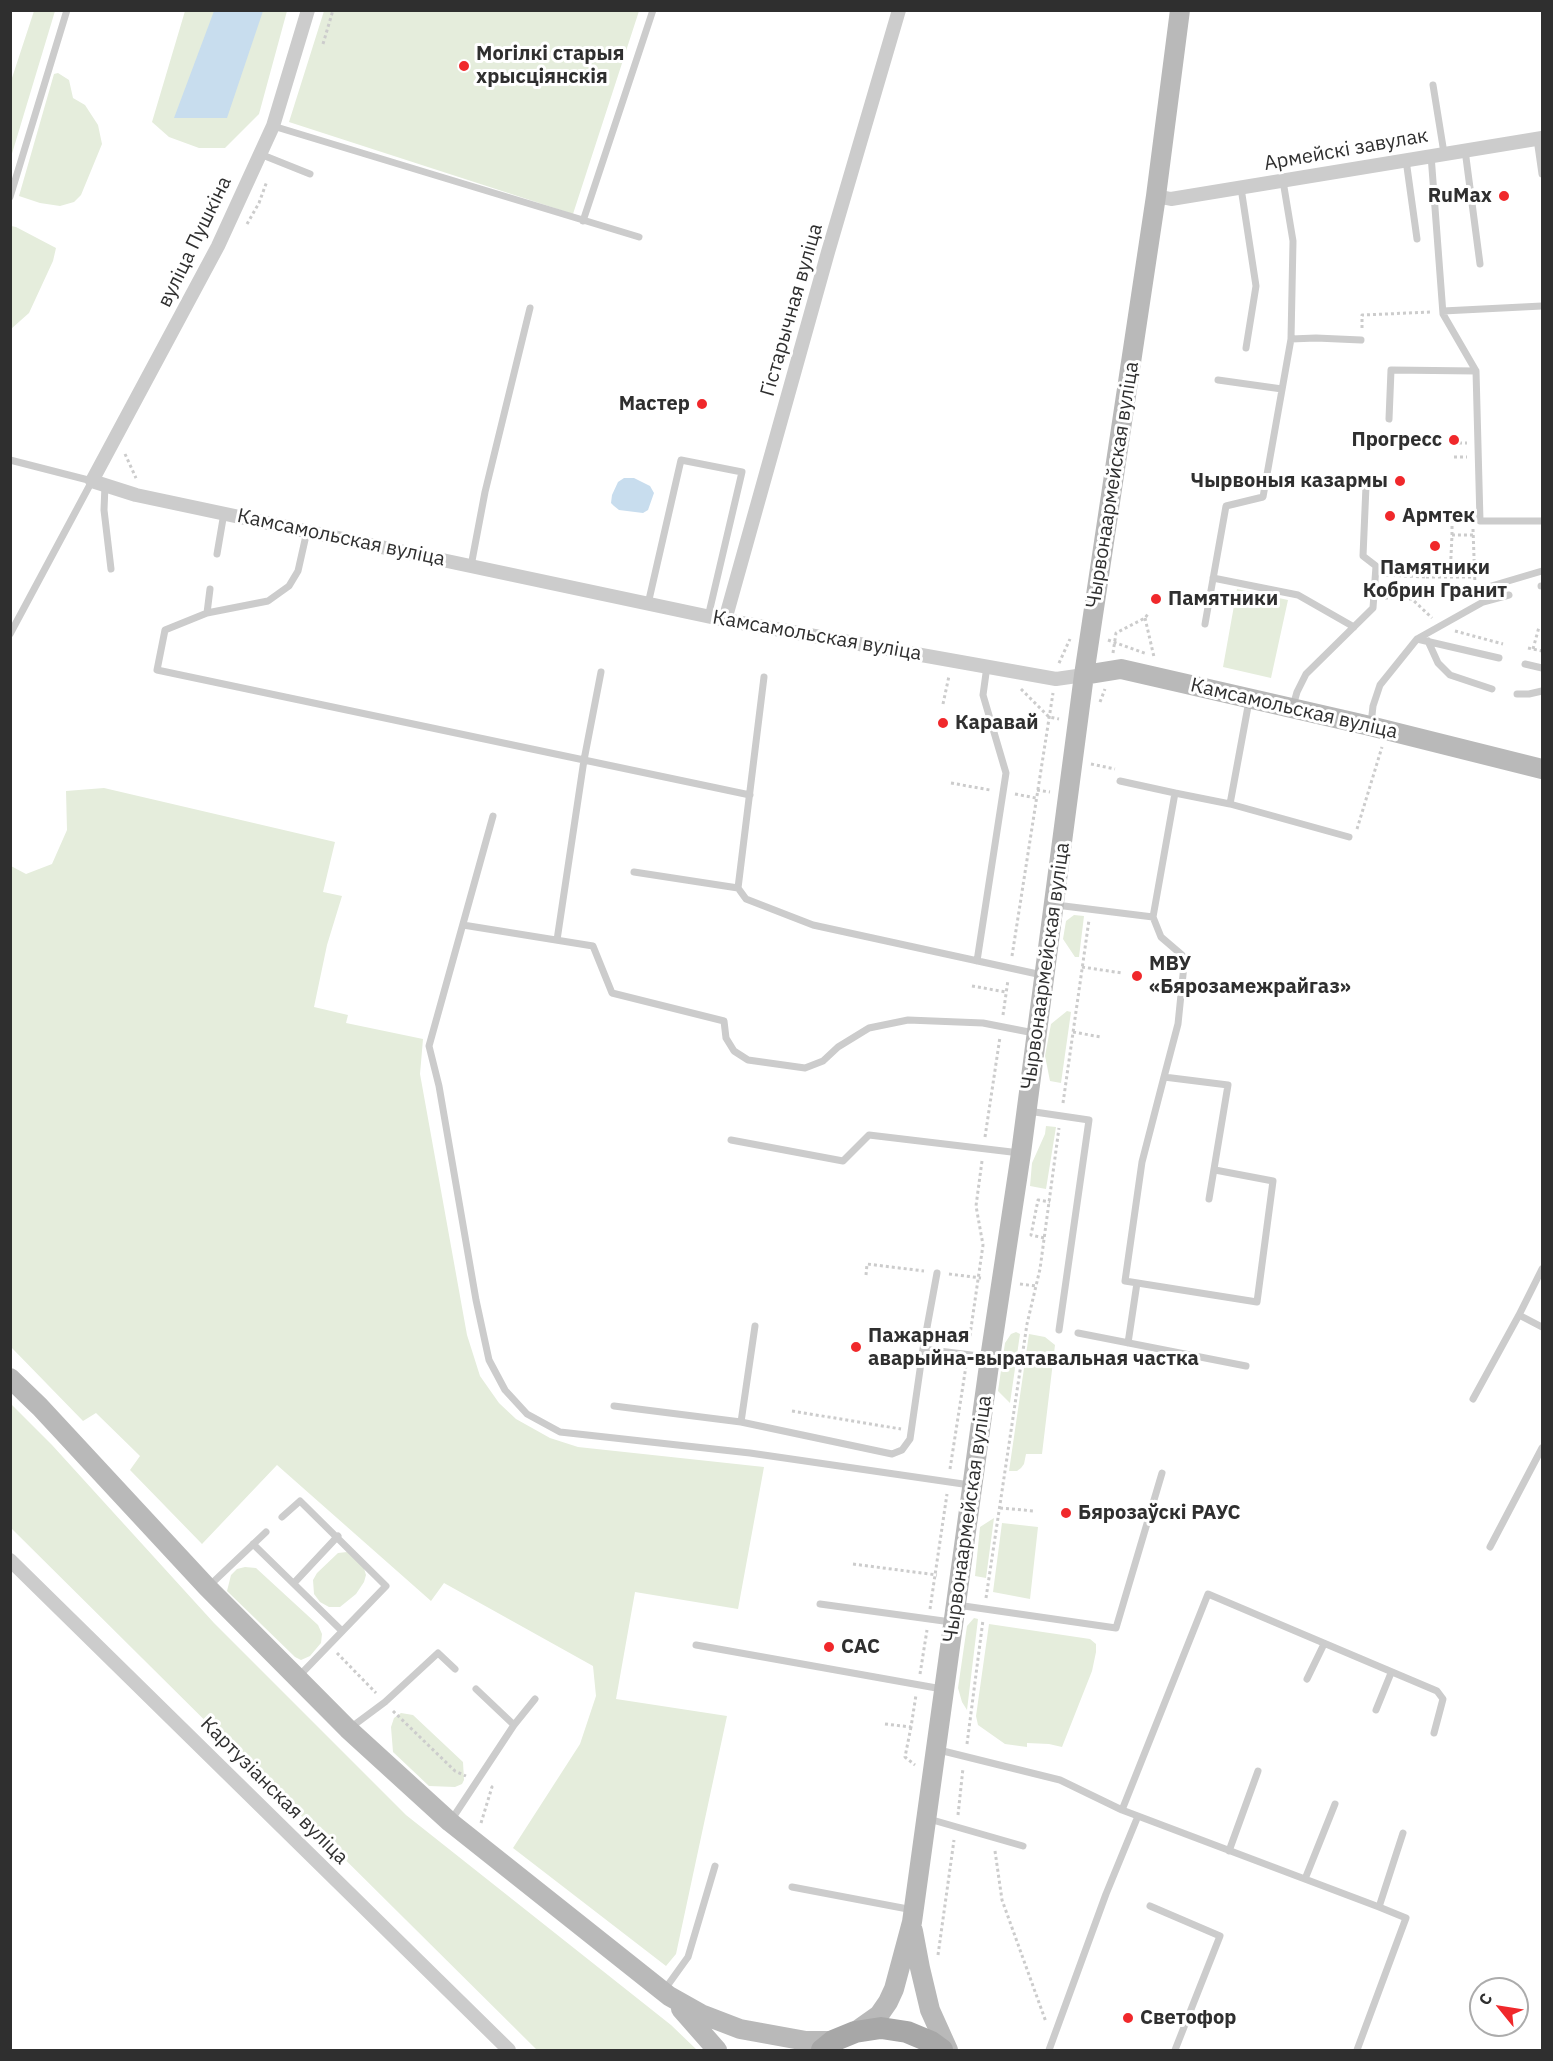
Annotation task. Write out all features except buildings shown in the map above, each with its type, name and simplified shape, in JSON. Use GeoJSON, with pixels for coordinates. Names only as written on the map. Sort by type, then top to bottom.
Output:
{"type":"FeatureCollection","features":[{"type":"Feature","properties":{"kind":"main road","name":"Чырвонаармейская вуліца"},"geometry":{"type":"LineString","coordinates":[[855,2032],[879,2015],[888,2002],[894,1989],[913,1916],[990,1358],[1021,1154],[1084,675],[1156,196],[1180,10]]}},
{"type":"Feature","properties":{"kind":"main road","name":"Камсамольская вуліца"},"geometry":{"type":"LineString","coordinates":[[1084,675],[1121,669],[1370,726],[1542,769]]}},
{"type":"Feature","properties":{"kind":"main road"},"geometry":{"type":"LineString","coordinates":[[10,1378],[40,1407],[207,1587],[348,1729],[450,1822],[666,1993],[700,2014],[740,2029],[827,2046],[855,2032],[881,2028],[907,2032],[931,2042],[942,2050]]}},
{"type":"Feature","properties":{"kind":"main road","name":"Чырвонаармейская вуліца"},"geometry":{"type":"LineString","coordinates":[[913,1916],[920,1968],[930,2010],[948,2050]]}},
{"type":"Feature","properties":{"kind":"main road"},"geometry":{"type":"LineString","coordinates":[[666,1993],[717,2050]]}},
{"type":"Feature","properties":{"kind":"street","name":"вуліца Пушкіна"},"geometry":{"type":"LineString","coordinates":[[99,483],[218,246],[273,126],[308,10]]}},
{"type":"Feature","properties":{"kind":"street","name":"Гістарычная вуліца"},"geometry":{"type":"LineString","coordinates":[[725,620],[828,252],[899,10]]}},
{"type":"Feature","properties":{"kind":"street","name":"Армейскі завулак"},"geometry":{"type":"LineString","coordinates":[[1156,196],[1171,199],[1540,139]]}},
{"type":"Feature","properties":{"kind":"street","name":"Камсамольская вуліца"},"geometry":{"type":"LineString","coordinates":[[99,483],[136,495],[725,620],[1056,679],[1084,675]]}},
{"type":"Feature","properties":{"kind":"street","name":"Картузіанская вуліца"},"geometry":{"type":"LineString","coordinates":[[10,1560],[509,2050]]}},
{"type":"Feature","properties":{"kind":"lane"},"geometry":{"type":"LineString","coordinates":[[10,197],[67,10]]}},
{"type":"Feature","properties":{"kind":"lane"},"geometry":{"type":"LineString","coordinates":[[583,221],[652,10]]}},
{"type":"Feature","properties":{"kind":"lane"},"geometry":{"type":"LineString","coordinates":[[1432,86],[1443,312],[1476,371],[1480,521],[1542,522]]}},
{"type":"Feature","properties":{"kind":"lane"},"geometry":{"type":"LineString","coordinates":[[273,126],[639,237]]}},
{"type":"Feature","properties":{"kind":"lane"},"geometry":{"type":"LineString","coordinates":[[1540,139],[1542,174]]}},
{"type":"Feature","properties":{"kind":"lane"},"geometry":{"type":"LineString","coordinates":[[1465,150],[1480,264]]}},
{"type":"Feature","properties":{"kind":"lane"},"geometry":{"type":"LineString","coordinates":[[260,154],[310,174]]}},
{"type":"Feature","properties":{"kind":"lane"},"geometry":{"type":"LineString","coordinates":[[1406,160],[1417,239]]}},
{"type":"Feature","properties":{"kind":"lane"},"geometry":{"type":"LineString","coordinates":[[1204,624],[1226,506],[1263,497],[1291,339],[1293,241],[1282,181]]}},
{"type":"Feature","properties":{"kind":"lane"},"geometry":{"type":"LineString","coordinates":[[1241,188],[1256,286],[1246,348]]}},
{"type":"Feature","properties":{"kind":"lane"},"geometry":{"type":"LineString","coordinates":[[1443,312],[1542,306]]}},
{"type":"Feature","properties":{"kind":"lane"},"geometry":{"type":"LineString","coordinates":[[471,566],[485,492],[530,308]]}},
{"type":"Feature","properties":{"kind":"lane"},"geometry":{"type":"LineString","coordinates":[[1291,339],[1361,340]]}},
{"type":"Feature","properties":{"kind":"lane"},"geometry":{"type":"LineString","coordinates":[[1389,419],[1391,370],[1476,371]]}},
{"type":"Feature","properties":{"kind":"lane"},"geometry":{"type":"LineString","coordinates":[[1218,380],[1282,389]]}},
{"type":"Feature","properties":{"kind":"lane"},"geometry":{"type":"LineString","coordinates":[[10,460],[99,483]]}},
{"type":"Feature","properties":{"kind":"lane"},"geometry":{"type":"LineString","coordinates":[[648,604],[681,460],[742,472],[708,616]]}},
{"type":"Feature","properties":{"kind":"lane"},"geometry":{"type":"LineString","coordinates":[[99,483],[111,569]]}},
{"type":"Feature","properties":{"kind":"lane"},"geometry":{"type":"LineString","coordinates":[[10,634],[99,483]]}},
{"type":"Feature","properties":{"kind":"lane"},"geometry":{"type":"LineString","coordinates":[[1293,708],[1297,692],[1306,674],[1373,608],[1376,566],[1363,556],[1366,486]]}},
{"type":"Feature","properties":{"kind":"lane"},"geometry":{"type":"LineString","coordinates":[[217,554],[224,513]]}},
{"type":"Feature","properties":{"kind":"lane"},"geometry":{"type":"LineString","coordinates":[[307,531],[298,571],[289,585],[268,601],[207,613],[165,630],[157,670],[750,795]]}},
{"type":"Feature","properties":{"kind":"lane"},"geometry":{"type":"LineString","coordinates":[[1483,602],[1488,587],[1542,571]]}},
{"type":"Feature","properties":{"kind":"lane"},"geometry":{"type":"LineString","coordinates":[[1213,578],[1298,595],[1354,627]]}},
{"type":"Feature","properties":{"kind":"lane"},"geometry":{"type":"LineString","coordinates":[[207,613],[210,589]]}},
{"type":"Feature","properties":{"kind":"lane"},"geometry":{"type":"LineString","coordinates":[[1370,726],[1373,706],[1380,685],[1417,639],[1483,602],[1509,595]]}},
{"type":"Feature","properties":{"kind":"lane"},"geometry":{"type":"LineString","coordinates":[[1417,639],[1499,658]]}},
{"type":"Feature","properties":{"kind":"lane"},"geometry":{"type":"LineString","coordinates":[[1428,641],[1438,663],[1450,675],[1492,689]]}},
{"type":"Feature","properties":{"kind":"lane"},"geometry":{"type":"LineString","coordinates":[[1525,664],[1542,668]]}},
{"type":"Feature","properties":{"kind":"lane"},"geometry":{"type":"LineString","coordinates":[[978,961],[1006,773],[982,695],[987,666]]}},
{"type":"Feature","properties":{"kind":"lane"},"geometry":{"type":"LineString","coordinates":[[557,940],[584,760],[601,672]]}},
{"type":"Feature","properties":{"kind":"lane"},"geometry":{"type":"LineString","coordinates":[[764,677],[738,888],[746,899],[813,925],[1044,976]]}},
{"type":"Feature","properties":{"kind":"lane"},"geometry":{"type":"LineString","coordinates":[[1517,694],[1542,691]]}},
{"type":"Feature","properties":{"kind":"lane"},"geometry":{"type":"LineString","coordinates":[[1230,804],[1249,698]]}},
{"type":"Feature","properties":{"kind":"lane"},"geometry":{"type":"LineString","coordinates":[[1120,782],[1230,804],[1349,837]]}},
{"type":"Feature","properties":{"kind":"lane"},"geometry":{"type":"LineString","coordinates":[[1175,793],[1153,917],[1161,937],[1182,955],[1184,965],[1178,1024],[1142,1162],[1125,1281],[1257,1302],[1273,1181],[1215,1170]]}},
{"type":"Feature","properties":{"kind":"lane"},"geometry":{"type":"LineString","coordinates":[[493,816],[429,1046],[439,1086],[476,1300],[489,1360],[506,1390],[528,1414],[560,1432],[750,1453],[973,1485]]}},
{"type":"Feature","properties":{"kind":"lane"},"geometry":{"type":"LineString","coordinates":[[634,872],[738,888]]}},
{"type":"Feature","properties":{"kind":"lane"},"geometry":{"type":"LineString","coordinates":[[1054,904],[1153,917]]}},
{"type":"Feature","properties":{"kind":"lane"},"geometry":{"type":"LineString","coordinates":[[463,925],[593,946],[612,993],[724,1021],[726,1038],[734,1051],[748,1060],[805,1068],[823,1061],[838,1047],[869,1028],[908,1020],[983,1023],[1037,1034]]}},
{"type":"Feature","properties":{"kind":"lane"},"geometry":{"type":"LineString","coordinates":[[1164,1077],[1228,1085],[1209,1199]]}},
{"type":"Feature","properties":{"kind":"lane"},"geometry":{"type":"LineString","coordinates":[[1027,1110],[1089,1120],[1059,1330]]}},
{"type":"Feature","properties":{"kind":"lane"},"geometry":{"type":"LineString","coordinates":[[730,1140],[843,1161],[869,1135],[1021,1154]]}},
{"type":"Feature","properties":{"kind":"lane"},"geometry":{"type":"LineString","coordinates":[[1473,1400],[1542,1269]]}},
{"type":"Feature","properties":{"kind":"lane"},"geometry":{"type":"LineString","coordinates":[[614,1406],[741,1422],[892,1454],[902,1450],[910,1439],[937,1273]]}},
{"type":"Feature","properties":{"kind":"lane"},"geometry":{"type":"LineString","coordinates":[[1128,1343],[1137,1283]]}},
{"type":"Feature","properties":{"kind":"lane"},"geometry":{"type":"LineString","coordinates":[[1519,1315],[1542,1327]]}},
{"type":"Feature","properties":{"kind":"lane"},"geometry":{"type":"LineString","coordinates":[[741,1422],[755,1326]]}},
{"type":"Feature","properties":{"kind":"lane"},"geometry":{"type":"LineString","coordinates":[[1078,1333],[1246,1366]]}},
{"type":"Feature","properties":{"kind":"lane"},"geometry":{"type":"LineString","coordinates":[[923,1349],[990,1358]]}},
{"type":"Feature","properties":{"kind":"lane"},"geometry":{"type":"LineString","coordinates":[[1490,1547],[1542,1448]]}},
{"type":"Feature","properties":{"kind":"lane"},"geometry":{"type":"LineString","coordinates":[[820,1604],[929,1618],[955,1614],[1116,1628],[1162,1473]]}},
{"type":"Feature","properties":{"kind":"lane"},"geometry":{"type":"LineString","coordinates":[[282,1517],[300,1500],[386,1586],[297,1678]]}},
{"type":"Feature","properties":{"kind":"lane"},"geometry":{"type":"LineString","coordinates":[[207,1587],[266,1532]]}},
{"type":"Feature","properties":{"kind":"lane"},"geometry":{"type":"LineString","coordinates":[[294,1583],[338,1536]]}},
{"type":"Feature","properties":{"kind":"lane"},"geometry":{"type":"LineString","coordinates":[[253,1544],[342,1631]]}},
{"type":"Feature","properties":{"kind":"lane"},"geometry":{"type":"LineString","coordinates":[[1122,1810],[1208,1594],[1391,1673],[1437,1690],[1443,1699],[1434,1733]]}},
{"type":"Feature","properties":{"kind":"lane"},"geometry":{"type":"LineString","coordinates":[[1307,1679],[1324,1644]]}},
{"type":"Feature","properties":{"kind":"lane"},"geometry":{"type":"LineString","coordinates":[[696,1646],[945,1689]]}},
{"type":"Feature","properties":{"kind":"lane"},"geometry":{"type":"LineString","coordinates":[[348,1729],[385,1702],[438,1653],[455,1669]]}},
{"type":"Feature","properties":{"kind":"lane"},"geometry":{"type":"LineString","coordinates":[[1376,1710],[1391,1673]]}},
{"type":"Feature","properties":{"kind":"lane"},"geometry":{"type":"LineString","coordinates":[[476,1689],[514,1725]]}},
{"type":"Feature","properties":{"kind":"lane"},"geometry":{"type":"LineString","coordinates":[[450,1822],[514,1725],[535,1699]]}},
{"type":"Feature","properties":{"kind":"lane"},"geometry":{"type":"LineString","coordinates":[[937,1749],[1060,1780],[1122,1810],[1406,1918],[1357,2050]]}},
{"type":"Feature","properties":{"kind":"lane"},"geometry":{"type":"LineString","coordinates":[[1229,1851],[1258,1771]]}},
{"type":"Feature","properties":{"kind":"lane"},"geometry":{"type":"LineString","coordinates":[[1305,1879],[1335,1804]]}},
{"type":"Feature","properties":{"kind":"lane"},"geometry":{"type":"LineString","coordinates":[[1049,2050],[1106,1894],[1138,1816]]}},
{"type":"Feature","properties":{"kind":"lane"},"geometry":{"type":"LineString","coordinates":[[926,1818],[1023,1846]]}},
{"type":"Feature","properties":{"kind":"lane"},"geometry":{"type":"LineString","coordinates":[[1379,1907],[1403,1833]]}},
{"type":"Feature","properties":{"kind":"lane"},"geometry":{"type":"LineString","coordinates":[[666,1993],[688,1957],[716,1866]]}},
{"type":"Feature","properties":{"kind":"lane"},"geometry":{"type":"LineString","coordinates":[[792,1887],[913,1916]]}},
{"type":"Feature","properties":{"kind":"lane"},"geometry":{"type":"LineString","coordinates":[[1150,1906],[1220,1936],[1175,2050]]}},
{"type":"Feature","properties":{"kind":"path"},"geometry":{"type":"LineString","coordinates":[[323,44],[333,10]]}},
{"type":"Feature","properties":{"kind":"path"},"geometry":{"type":"LineString","coordinates":[[1361,340],[1362,315],[1443,312]]}},
{"type":"Feature","properties":{"kind":"path"},"geometry":{"type":"LineString","coordinates":[[1454,457],[1472,457]]}},
{"type":"Feature","properties":{"kind":"path"},"geometry":{"type":"LineString","coordinates":[[1448,518],[1452,518],[1450,577]]}},
{"type":"Feature","properties":{"kind":"path"},"geometry":{"type":"LineString","coordinates":[[1473,524],[1475,589]]}},
{"type":"Feature","properties":{"kind":"path"},"geometry":{"type":"LineString","coordinates":[[1452,535],[1473,535]]}},
{"type":"Feature","properties":{"kind":"path"},"geometry":{"type":"LineString","coordinates":[[1426,577],[1427,559]]}},
{"type":"Feature","properties":{"kind":"path"},"geometry":{"type":"LineString","coordinates":[[1376,574],[1474,577]]}},
{"type":"Feature","properties":{"kind":"path"},"geometry":{"type":"LineString","coordinates":[[1374,597],[1412,599],[1442,627],[1503,644]]}},
{"type":"Feature","properties":{"kind":"path"},"geometry":{"type":"LineString","coordinates":[[1115,643],[1116,633],[1145,618],[1148,614]]}},
{"type":"Feature","properties":{"kind":"path"},"geometry":{"type":"LineString","coordinates":[[1145,618],[1154,657]]}},
{"type":"Feature","properties":{"kind":"path"},"geometry":{"type":"LineString","coordinates":[[1533,649],[1539,627]]}},
{"type":"Feature","properties":{"kind":"path"},"geometry":{"type":"LineString","coordinates":[[1528,648],[1542,651]]}},
{"type":"Feature","properties":{"kind":"path"},"geometry":{"type":"LineString","coordinates":[[943,704],[951,668]]}},
{"type":"Feature","properties":{"kind":"path"},"geometry":{"type":"LineString","coordinates":[[885,1724],[911,1727],[929,1618],[983,1245],[976,1206],[1006,992],[1053,697]]}},
{"type":"Feature","properties":{"kind":"path"},"geometry":{"type":"LineString","coordinates":[[1349,837],[1360,821],[1382,747]]}},
{"type":"Feature","properties":{"kind":"path"},"geometry":{"type":"LineString","coordinates":[[1040,1269],[1091,909]]}},
{"type":"Feature","properties":{"kind":"path"},"geometry":{"type":"LineString","coordinates":[[1082,967],[1122,973]]}},
{"type":"Feature","properties":{"kind":"path"},"geometry":{"type":"LineString","coordinates":[[972,986],[1006,992]]}},
{"type":"Feature","properties":{"kind":"path"},"geometry":{"type":"LineString","coordinates":[[1073,1032],[1101,1037]]}},
{"type":"Feature","properties":{"kind":"path"},"geometry":{"type":"LineString","coordinates":[[1044,1238],[1031,1235],[1038,1200],[1050,1202]]}},
{"type":"Feature","properties":{"kind":"path"},"geometry":{"type":"LineString","coordinates":[[792,1412],[911,1431]]}},
{"type":"Feature","properties":{"kind":"path"},"geometry":{"type":"LineString","coordinates":[[1000,1508],[1034,1511]]}},
{"type":"Feature","properties":{"kind":"path"},"geometry":{"type":"LineString","coordinates":[[853,1564],[935,1575]]}},
{"type":"Feature","properties":{"kind":"path"},"geometry":{"type":"LineString","coordinates":[[329,1645],[455,1772],[492,1786],[481,1823],[486,1832]]}},
{"type":"Feature","properties":{"kind":"path"},"geometry":{"type":"LineString","coordinates":[[994,1838],[1002,1900],[1052,2041]]}},
{"type":"Feature","properties":{"kind":"green space"},"geometry":{"type":"Polygon","coordinates":[[[34,11],[55,11],[11,157],[11,81],[34,11]]]}},
{"type":"Feature","properties":{"kind":"green space"},"geometry":{"type":"Polygon","coordinates":[[[185,11],[287,11],[259,114],[225,148],[199,148],[169,137],[152,122],[185,11]]]}},
{"type":"Feature","properties":{"kind":"green space","name":"Могілкі старыя хрысціянскія"},"geometry":{"type":"Polygon","coordinates":[[[324,11],[639,11],[573,214],[289,122],[324,11]]]}},
{"type":"Feature","properties":{"kind":"green space"},"geometry":{"type":"Polygon","coordinates":[[[58,73],[69,80],[73,98],[85,105],[98,125],[102,144],[81,195],[74,202],[60,206],[40,203],[19,196],[54,74],[58,73]]]}},
{"type":"Feature","properties":{"kind":"green space"},"geometry":{"type":"Polygon","coordinates":[[[11,226],[56,248],[53,261],[29,313],[11,329],[11,226]]]}},
{"type":"Feature","properties":{"kind":"green space"},"geometry":{"type":"Polygon","coordinates":[[[1237,589],[1288,600],[1271,678],[1223,667],[1237,589]]]}},
{"type":"Feature","properties":{"kind":"green space"},"geometry":{"type":"Polygon","coordinates":[[[104,788],[335,842],[323,892],[342,896],[327,945],[314,1007],[348,1015],[346,1023],[423,1039],[420,1074],[467,1335],[480,1376],[499,1403],[516,1419],[550,1438],[578,1447],[764,1467],[738,1609],[635,1592],[616,1699],[727,1716],[676,1954],[666,1966],[513,1848],[580,1744],[596,1696],[593,1666],[444,1583],[431,1601],[277,1465],[202,1544],[130,1470],[140,1456],[96,1413],[83,1421],[11,1347],[11,866],[26,874],[52,864],[67,830],[66,791],[104,788]]]}},
{"type":"Feature","properties":{"kind":"green space"},"geometry":{"type":"Polygon","coordinates":[[[1074,915],[1084,916],[1079,957],[1075,957],[1063,939],[1066,921],[1074,915]]]}},
{"type":"Feature","properties":{"kind":"green space"},"geometry":{"type":"Polygon","coordinates":[[[1067,1011],[1071,1012],[1061,1083],[1050,1081],[1045,1056],[1051,1024],[1067,1011]]]}},
{"type":"Feature","properties":{"kind":"green space"},"geometry":{"type":"Polygon","coordinates":[[[1046,1126],[1056,1127],[1046,1189],[1030,1186],[1032,1163],[1045,1134],[1046,1126]]]}},
{"type":"Feature","properties":{"kind":"green space"},"geometry":{"type":"Polygon","coordinates":[[[1016,1332],[1020,1334],[1010,1403],[998,1391],[1005,1343],[1011,1334],[1016,1332]]]}},
{"type":"Feature","properties":{"kind":"green space"},"geometry":{"type":"Polygon","coordinates":[[[1029,1334],[1045,1337],[1055,1345],[1042,1454],[1026,1454],[1021,1468],[1017,1471],[1009,1471],[1029,1334]]]}},
{"type":"Feature","properties":{"kind":"green space"},"geometry":{"type":"Polygon","coordinates":[[[11,1404],[52,1445],[214,1623],[406,1815],[671,2025],[697,2050],[537,2050],[11,1528],[11,1404]]]}},
{"type":"Feature","properties":{"kind":"green space"},"geometry":{"type":"Polygon","coordinates":[[[994,1518],[986,1578],[975,1576],[980,1527],[994,1518]]]}},
{"type":"Feature","properties":{"kind":"green space"},"geometry":{"type":"Polygon","coordinates":[[[1002,1523],[1038,1527],[1030,1599],[993,1592],[1002,1523]]]}},
{"type":"Feature","properties":{"kind":"green space"},"geometry":{"type":"Polygon","coordinates":[[[347,1552],[363,1565],[366,1575],[364,1582],[356,1594],[340,1607],[329,1607],[320,1602],[314,1594],[313,1580],[317,1573],[338,1553],[347,1552]]]}},
{"type":"Feature","properties":{"kind":"green space"},"geometry":{"type":"Polygon","coordinates":[[[256,1568],[318,1625],[322,1634],[321,1643],[310,1656],[301,1660],[295,1657],[227,1591],[231,1575],[237,1569],[256,1568]]]}},
{"type":"Feature","properties":{"kind":"green space"},"geometry":{"type":"Polygon","coordinates":[[[974,1618],[978,1619],[967,1710],[958,1688],[967,1626],[974,1618]]]}},
{"type":"Feature","properties":{"kind":"green space"},"geometry":{"type":"Polygon","coordinates":[[[989,1624],[1090,1639],[1096,1644],[1092,1671],[1062,1747],[1049,1744],[1027,1743],[1027,1747],[1005,1744],[978,1725],[976,1716],[989,1624]]]}},
{"type":"Feature","properties":{"kind":"green space"},"geometry":{"type":"Polygon","coordinates":[[[401,1713],[413,1715],[463,1762],[464,1780],[462,1784],[455,1787],[429,1786],[393,1752],[391,1727],[394,1718],[401,1713]]]}},
{"type":"Feature","properties":{"kind":"water"},"geometry":{"type":"Polygon","coordinates":[[[214,11],[263,11],[227,118],[174,118],[214,11]]]}},
{"type":"Feature","properties":{"kind":"water"},"geometry":{"type":"Polygon","coordinates":[[[624,478],[634,478],[650,486],[654,493],[648,510],[643,513],[619,510],[611,503],[618,482],[624,478]]]}},
{"type":"Feature","properties":{"kind":"place","name":"Могілкі старыя хрысціянскія"},"geometry":{"type":"Point","coordinates":[464,66]}},
{"type":"Feature","properties":{"kind":"place","name":"RuMax"},"geometry":{"type":"Point","coordinates":[1504,196]}},
{"type":"Feature","properties":{"kind":"place","name":"Мастер"},"geometry":{"type":"Point","coordinates":[702,404]}},
{"type":"Feature","properties":{"kind":"place","name":"Прогресс"},"geometry":{"type":"Point","coordinates":[1454,440]}},
{"type":"Feature","properties":{"kind":"place","name":"Чырвоныя казармы"},"geometry":{"type":"Point","coordinates":[1400,481]}},
{"type":"Feature","properties":{"kind":"place","name":"Армтек"},"geometry":{"type":"Point","coordinates":[1390,516]}},
{"type":"Feature","properties":{"kind":"place","name":"Памятники Кобрин Гранит"},"geometry":{"type":"Point","coordinates":[1435,546]}},
{"type":"Feature","properties":{"kind":"place","name":"Памятники"},"geometry":{"type":"Point","coordinates":[1156,599]}},
{"type":"Feature","properties":{"kind":"place","name":"Каравай"},"geometry":{"type":"Point","coordinates":[943,723]}},
{"type":"Feature","properties":{"kind":"place","name":"МВУ «Бярозамежрайгаз»"},"geometry":{"type":"Point","coordinates":[1137,976]}},
{"type":"Feature","properties":{"kind":"place","name":"Пажарная аварыйна-выратавальная частка"},"geometry":{"type":"Point","coordinates":[856,1347]}},
{"type":"Feature","properties":{"kind":"place","name":"Бярозаўскі РАУС"},"geometry":{"type":"Point","coordinates":[1066,1513]}},
{"type":"Feature","properties":{"kind":"place","name":"САС"},"geometry":{"type":"Point","coordinates":[829,1647]}},
{"type":"Feature","properties":{"kind":"place","name":"Светофор"},"geometry":{"type":"Point","coordinates":[1128,2018]}}]}
